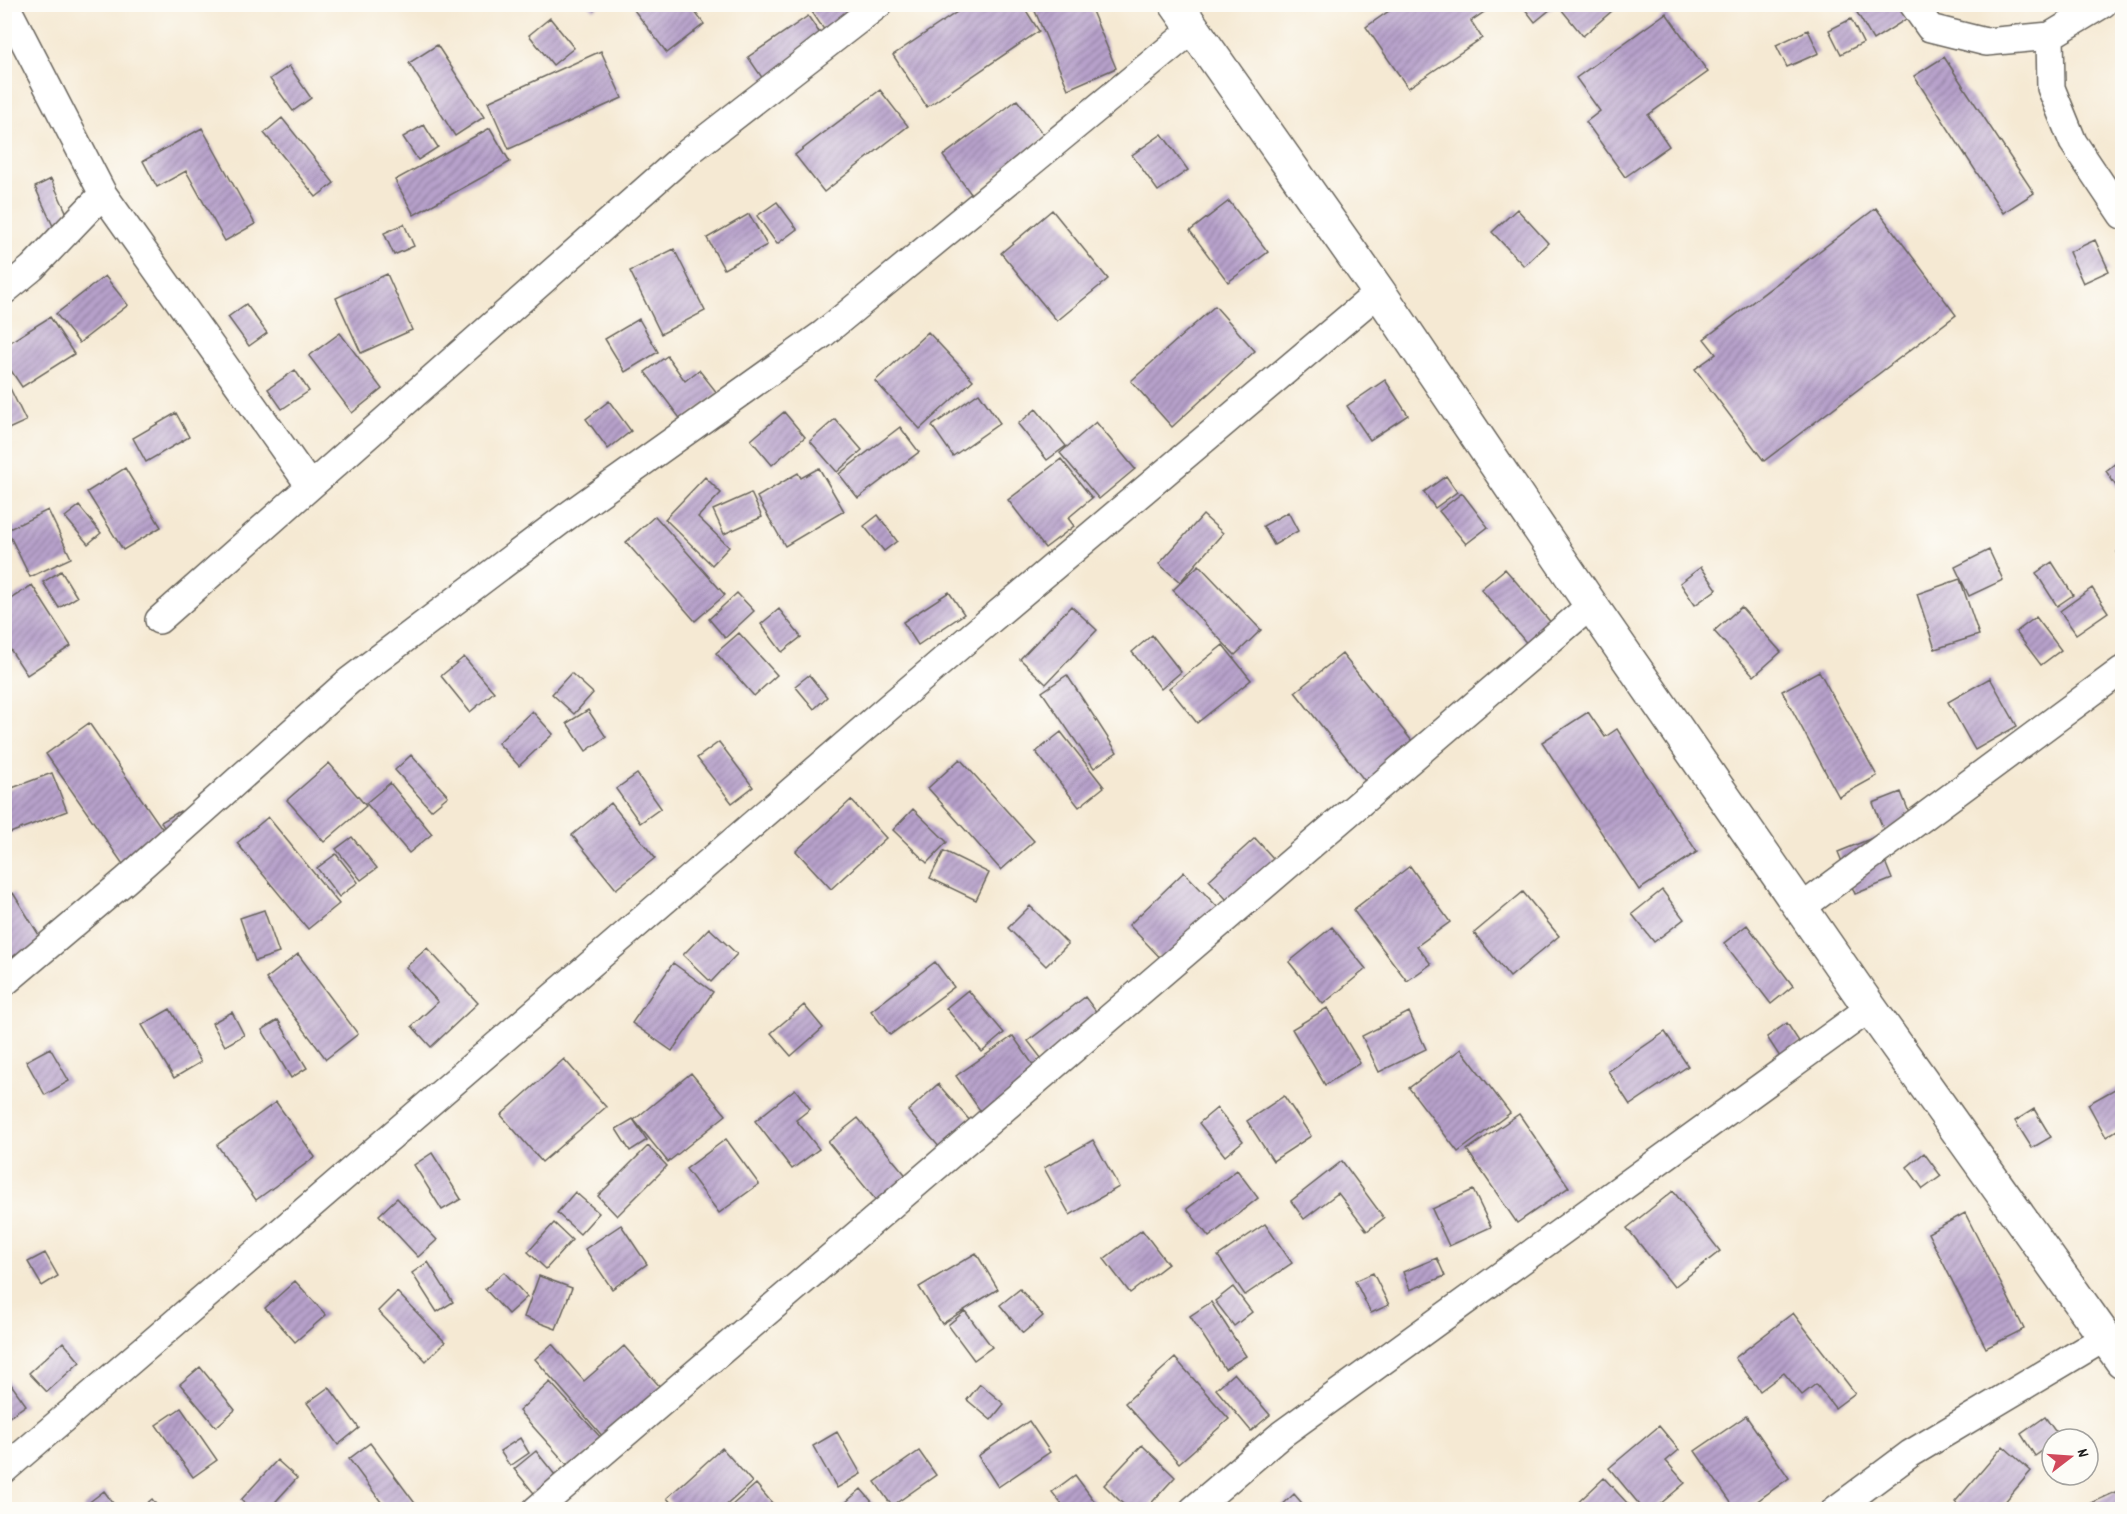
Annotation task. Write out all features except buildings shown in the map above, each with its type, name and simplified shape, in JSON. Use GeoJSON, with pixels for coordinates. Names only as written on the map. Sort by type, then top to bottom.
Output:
{"type":"FeatureCollection","features":[{"type":"Feature","properties":{"kind":"main road"},"geometry":{"type":"LineString","coordinates":[[1184,17],[1379,292],[1870,1008],[2114,1349]]}},
{"type":"Feature","properties":{"kind":"street"},"geometry":{"type":"LineString","coordinates":[[5,4],[103,194],[310,486]]}},
{"type":"Feature","properties":{"kind":"street"},"geometry":{"type":"LineString","coordinates":[[159,620],[686,154],[879,4]]}},
{"type":"Feature","properties":{"kind":"street"},"geometry":{"type":"LineString","coordinates":[[1913,4],[1930,28],[1986,42],[2050,36],[2103,4]]}},
{"type":"Feature","properties":{"kind":"street"},"geometry":{"type":"LineString","coordinates":[[4,983],[126,880],[349,681],[566,517],[823,334],[1184,17]]}},
{"type":"Feature","properties":{"kind":"street"},"geometry":{"type":"LineString","coordinates":[[2050,36],[2051,88],[2073,142],[2122,215]]}},
{"type":"Feature","properties":{"kind":"street"},"geometry":{"type":"LineString","coordinates":[[4,291],[32,268],[103,194]]}},
{"type":"Feature","properties":{"kind":"street"},"geometry":{"type":"LineString","coordinates":[[4,1470],[962,644],[1379,292]]}},
{"type":"Feature","properties":{"kind":"street"},"geometry":{"type":"LineString","coordinates":[[536,1509],[1592,605]]}},
{"type":"Feature","properties":{"kind":"street"},"geometry":{"type":"LineString","coordinates":[[1801,908],[2122,670]]}},
{"type":"Feature","properties":{"kind":"street"},"geometry":{"type":"LineString","coordinates":[[1193,1509],[1282,1434],[1870,1008]]}},
{"type":"Feature","properties":{"kind":"street"},"geometry":{"type":"LineString","coordinates":[[1835,1509],[1910,1454],[2114,1349]]}}]}
